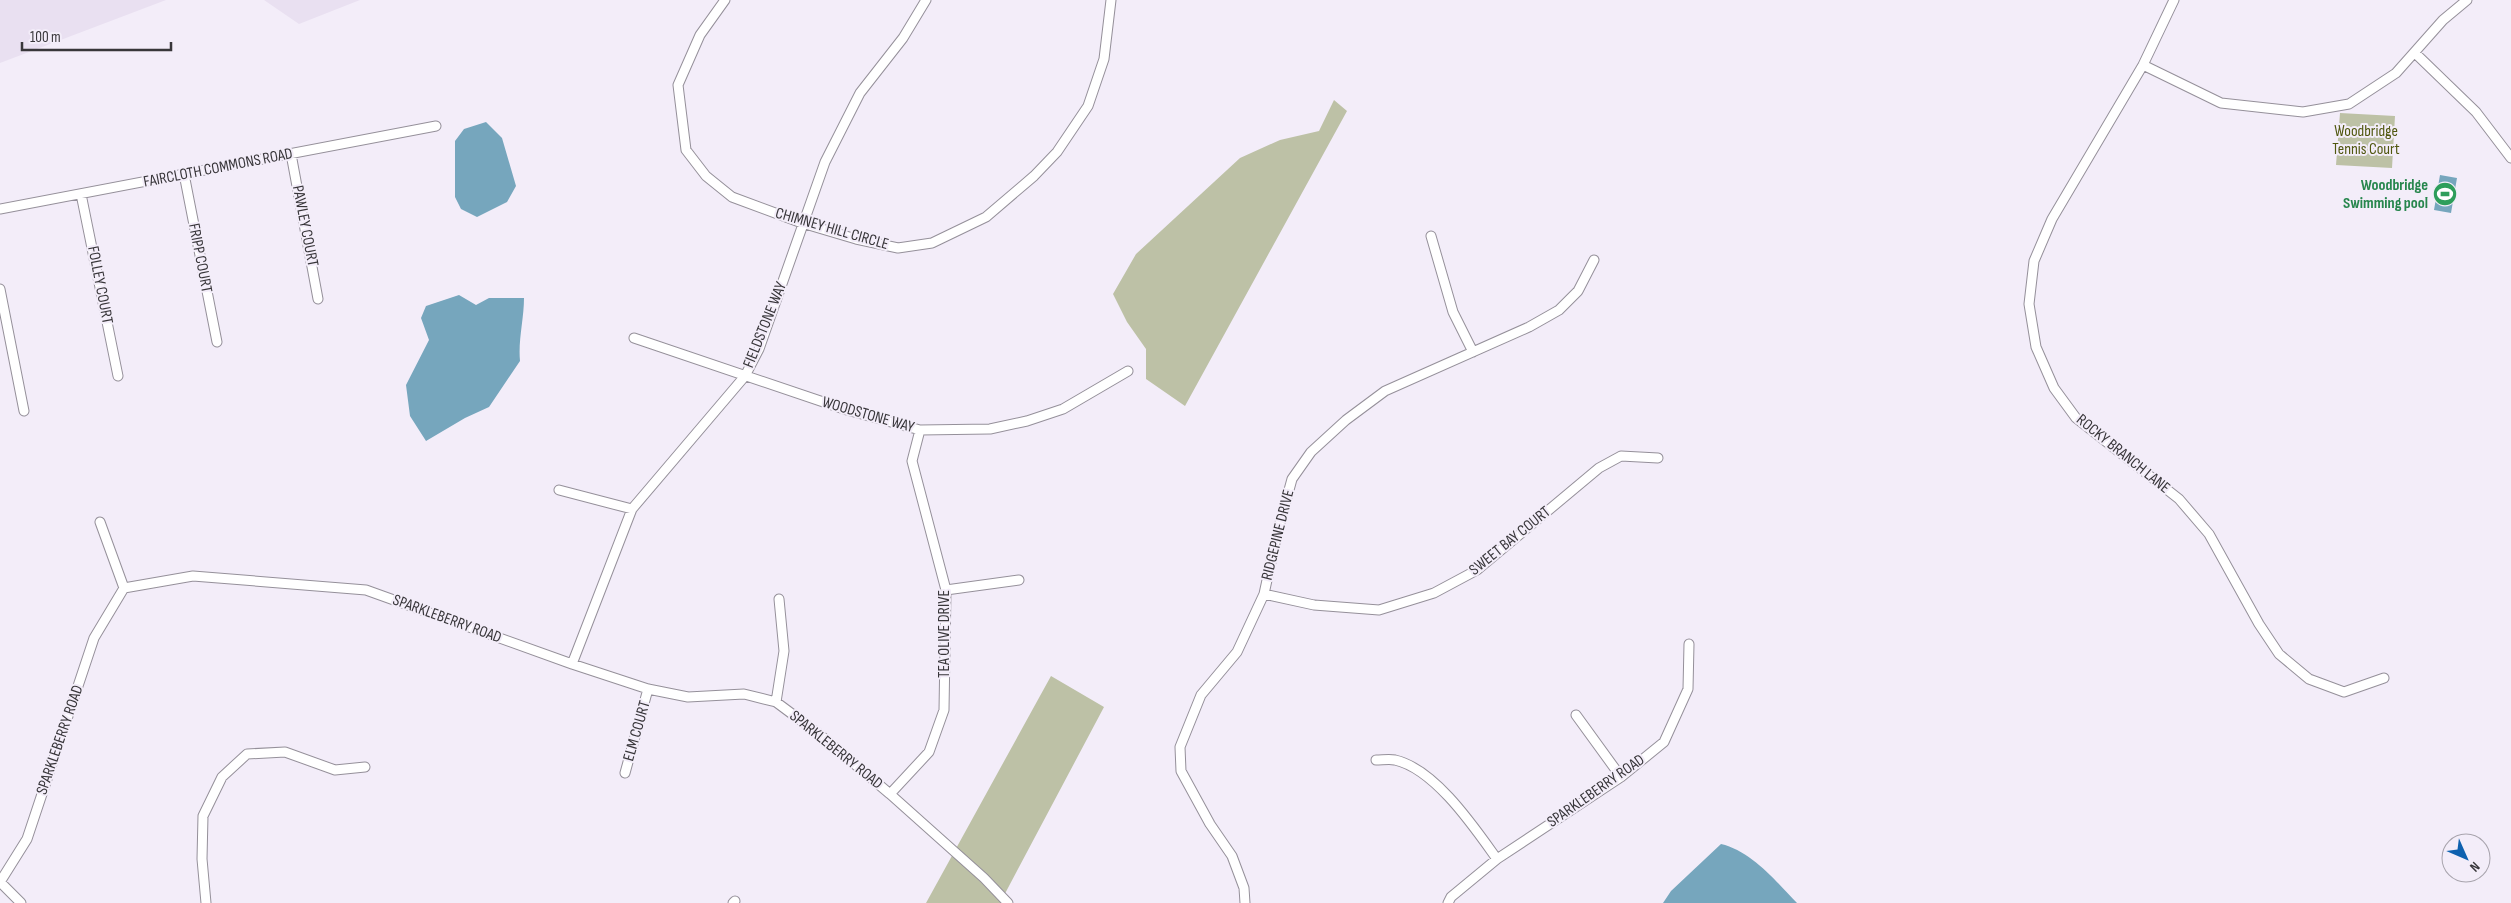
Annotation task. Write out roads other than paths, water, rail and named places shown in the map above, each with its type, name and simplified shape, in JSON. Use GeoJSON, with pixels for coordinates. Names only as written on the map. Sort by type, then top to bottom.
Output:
{"type":"FeatureCollection","features":[{"type":"Feature","properties":{"kind":"street","name":"CHIMNEY HILL CIRCLE"},"geometry":{"type":"LineString","coordinates":[[725,0],[700,36],[678,85],[686,150],[706,176],[732,197],[802,223],[856,239],[898,248],[932,243],[986,217],[1034,176],[1057,152],[1088,106],[1104,59],[1111,0]]}},
{"type":"Feature","properties":{"kind":"street","name":"FIELDSTONE WAY"},"geometry":{"type":"LineString","coordinates":[[572,664],[632,509],[745,376],[759,349],[824,162],[860,93],[903,38],[926,0]]}},
{"type":"Feature","properties":{"kind":"street","name":"ROCKY BRANCH LANE"},"geometry":{"type":"LineString","coordinates":[[2174,0],[2143,65],[2052,219],[2034,261],[2029,304],[2036,347],[2054,388],[2076,418],[2179,499],[2209,534],[2259,624],[2279,654],[2309,679],[2344,692],[2384,678]]}},
{"type":"Feature","properties":{"kind":"street"},"geometry":{"type":"LineString","coordinates":[[2143,65],[2221,103],[2302,112],[2349,104],[2396,73],[2444,20],[2467,0]]}},
{"type":"Feature","properties":{"kind":"street"},"geometry":{"type":"LineString","coordinates":[[2416,53],[2476,112],[2511,158]]}},
{"type":"Feature","properties":{"kind":"street","name":"FAIRCLOTH COMMONS ROAD"},"geometry":{"type":"LineString","coordinates":[[0,209],[436,126]]}},
{"type":"Feature","properties":{"kind":"street","name":"PAWLEY COURT"},"geometry":{"type":"LineString","coordinates":[[291,154],[318,299]]}},
{"type":"Feature","properties":{"kind":"street","name":"FRIPP COURT"},"geometry":{"type":"LineString","coordinates":[[184,174],[217,342]]}},
{"type":"Feature","properties":{"kind":"street","name":"FOLLEY COURT"},"geometry":{"type":"LineString","coordinates":[[81,194],[118,376]]}},
{"type":"Feature","properties":{"kind":"street"},"geometry":{"type":"LineString","coordinates":[[1431,236],[1453,312],[1473,352]]}},
{"type":"Feature","properties":{"kind":"street","name":"RIDGEPINE DRIVE"},"geometry":{"type":"LineString","coordinates":[[1245,903],[1244,888],[1232,856],[1210,824],[1181,771],[1180,746],[1201,695],[1237,652],[1264,594],[1277,534],[1292,479],[1311,452],[1346,420],[1385,391],[1529,327],[1559,310],[1578,291],[1594,260]]}},
{"type":"Feature","properties":{"kind":"street"},"geometry":{"type":"LineString","coordinates":[[0,289],[24,411]]}},
{"type":"Feature","properties":{"kind":"street","name":"WOODSTONE WAY"},"geometry":{"type":"LineString","coordinates":[[634,338],[847,410],[920,430],[990,429],[1027,421],[1063,409],[1128,371]]}},
{"type":"Feature","properties":{"kind":"street","name":"TEA OLIVE DRIVE"},"geometry":{"type":"LineString","coordinates":[[890,794],[929,752],[944,710],[946,590],[912,461],[920,430]]}},
{"type":"Feature","properties":{"kind":"street","name":"SWEET BAY COURT"},"geometry":{"type":"LineString","coordinates":[[1264,594],[1314,605],[1379,610],[1434,593],[1478,570],[1599,468],[1621,456],[1658,458]]}},
{"type":"Feature","properties":{"kind":"street"},"geometry":{"type":"LineString","coordinates":[[559,490],[632,509]]}},
{"type":"Feature","properties":{"kind":"street"},"geometry":{"type":"LineString","coordinates":[[100,522],[124,588]]}},
{"type":"Feature","properties":{"kind":"street","name":"SPARKLEBERRY ROAD"},"geometry":{"type":"LineString","coordinates":[[0,882],[27,839],[94,638],[124,588],[194,576],[366,590],[572,664],[648,689],[688,697],[744,694],[776,702],[819,734],[890,794],[984,878],[1008,903]]}},
{"type":"Feature","properties":{"kind":"street"},"geometry":{"type":"LineString","coordinates":[[946,590],[1018,580]]}},
{"type":"Feature","properties":{"kind":"street"},"geometry":{"type":"LineString","coordinates":[[776,702],[784,651],[779,599]]}},
{"type":"Feature","properties":{"kind":"street","name":"SPARKLEBERRY ROAD"},"geometry":{"type":"LineString","coordinates":[[1448,903],[1451,897],[1497,858],[1621,778],[1664,742],[1688,689],[1689,644]]}},
{"type":"Feature","properties":{"kind":"street","name":"ELM COURT"},"geometry":{"type":"LineString","coordinates":[[625,773],[648,689]]}},
{"type":"Feature","properties":{"kind":"street"},"geometry":{"type":"LineString","coordinates":[[1576,715],[1621,778]]}},
{"type":"Feature","properties":{"kind":"street"},"geometry":{"type":"LineString","coordinates":[[206,903],[202,859],[203,816],[222,777],[247,754],[285,752],[335,770],[365,767]]}},
{"type":"Feature","properties":{"kind":"street"},"geometry":{"type":"LineString","coordinates":[[1376,760],[1396,760],[1423,774],[1462,810],[1497,858]]}},
{"type":"Feature","properties":{"kind":"street"},"geometry":{"type":"LineString","coordinates":[[0,882],[21,903]]}},
{"type":"Feature","properties":{"kind":"water"},"geometry":{"type":"Polygon","coordinates":[[[486,122],[502,138],[516,186],[507,202],[477,217],[461,209],[455,197],[455,141],[464,129],[486,122]]]}},
{"type":"Feature","properties":{"kind":"water","name":"Woodbridge Swimming pool"},"geometry":{"type":"Polygon","coordinates":[[[2440,175],[2457,178],[2451,213],[2434,210],[2440,175]]]}},
{"type":"Feature","properties":{"kind":"water"},"geometry":{"type":"Polygon","coordinates":[[[459,295],[476,305],[489,298],[524,298],[520,361],[489,407],[465,418],[426,441],[410,416],[406,385],[429,340],[421,318],[426,306],[459,295]]]}},
{"type":"Feature","properties":{"kind":"water"},"geometry":{"type":"Polygon","coordinates":[[[1721,844],[1743,853],[1753,860],[1797,903],[1663,903],[1671,891],[1721,844]]]}},
{"type":"Feature","properties":{"kind":"place","name":"Woodbridge Swimming pool"},"geometry":{"type":"Point","coordinates":[2445,194]}},
{"type":"Feature","properties":{"kind":"park label","name":"Woodbridge Tennis Court"},"geometry":{"type":"Point","coordinates":[2366,140]}}]}
